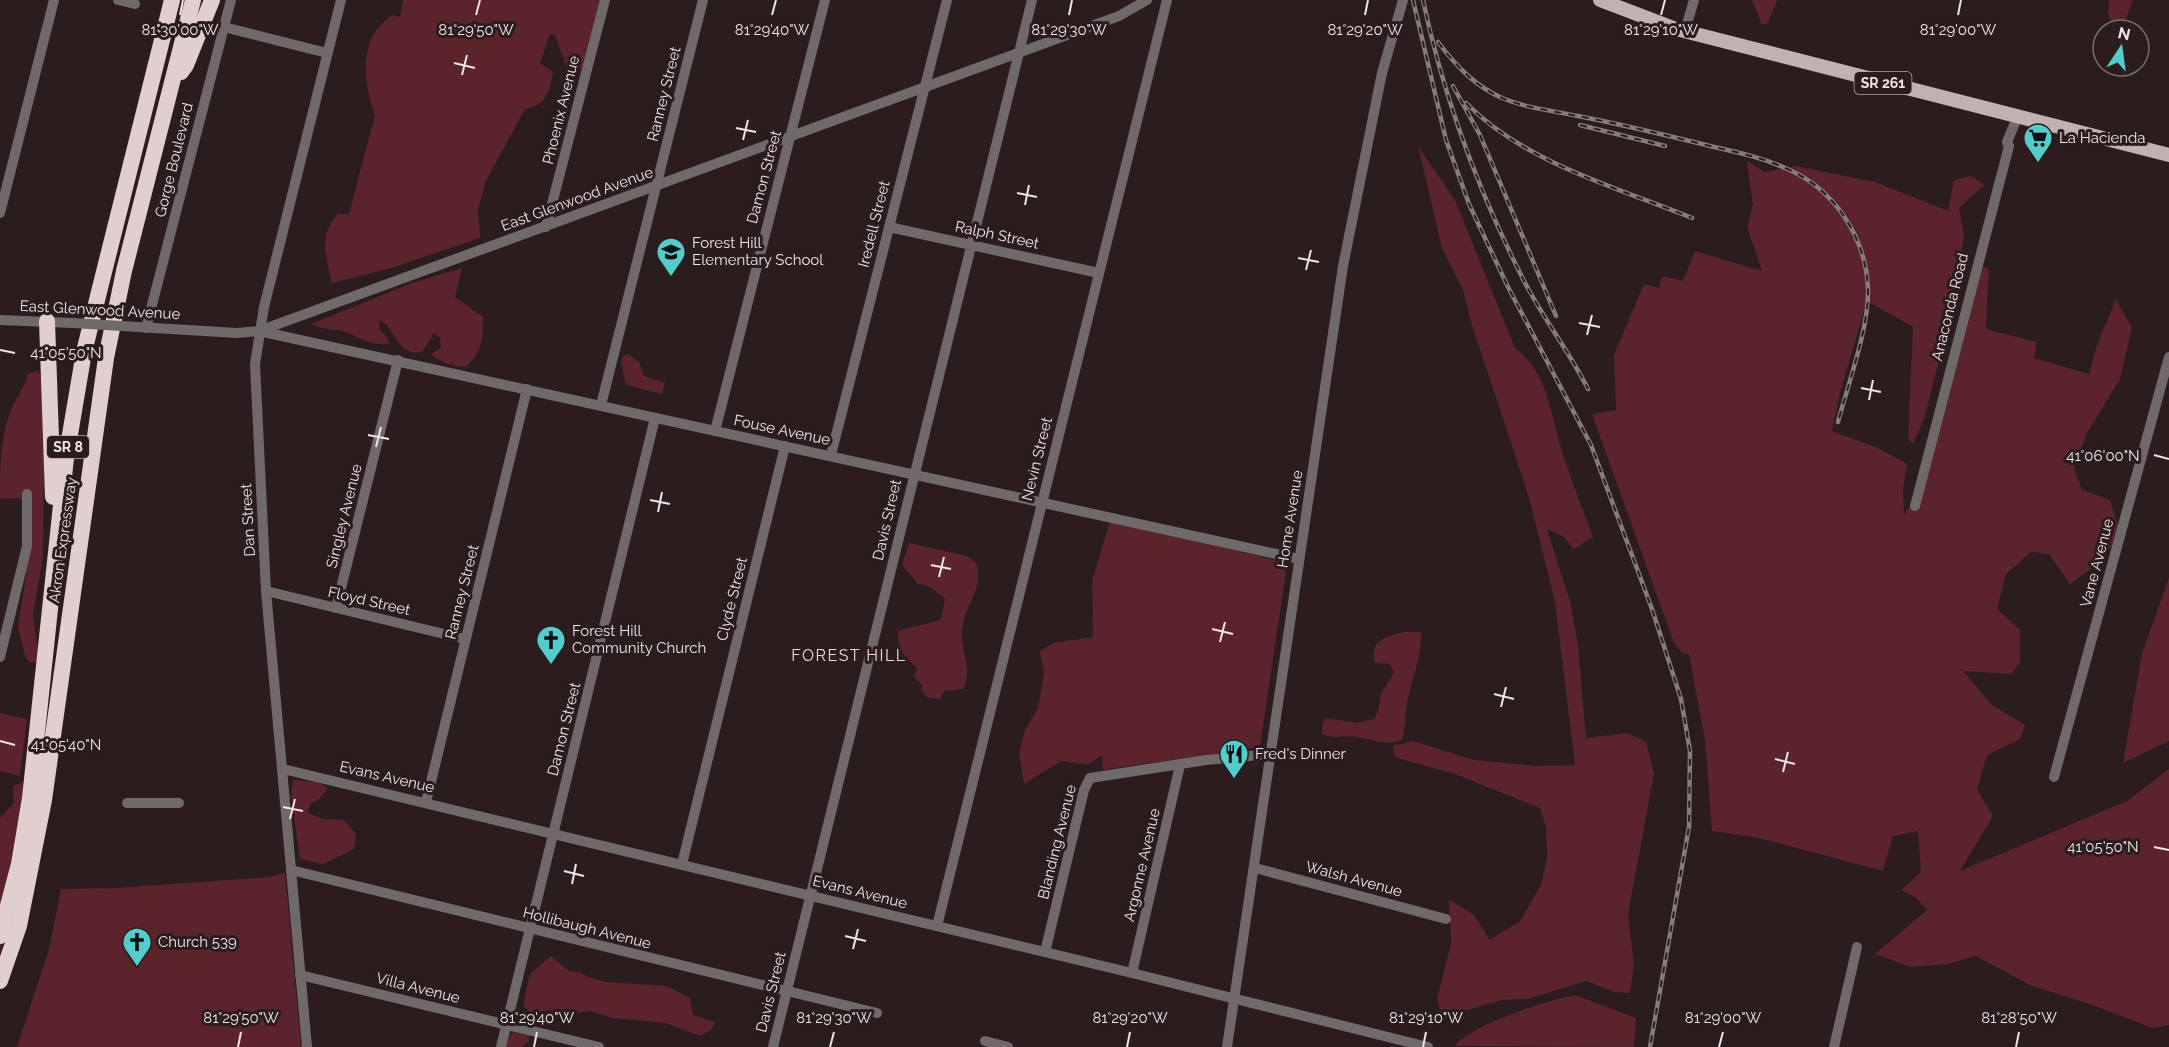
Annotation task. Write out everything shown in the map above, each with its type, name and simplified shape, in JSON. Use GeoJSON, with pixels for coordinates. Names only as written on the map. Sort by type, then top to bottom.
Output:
{"type":"FeatureCollection","features":[{"type":"Feature","properties":{"kind":"highway","name":"Akron Expressway"},"geometry":{"type":"LineString","coordinates":[[0,936],[19,864],[30,798],[66,458],[84,352],[172,0]]}},
{"type":"Feature","properties":{"kind":"highway","name":"Akron Expressway"},"geometry":{"type":"LineString","coordinates":[[0,981],[19,926],[42,811],[106,358],[193,0]]}},
{"type":"Feature","properties":{"kind":"highway"},"geometry":{"type":"LineString","coordinates":[[172,81],[186,65],[212,0]]}},
{"type":"Feature","properties":{"kind":"highway"},"geometry":{"type":"LineString","coordinates":[[47,321],[53,570]]}},
{"type":"Feature","properties":{"kind":"main road","name":"SR 261"},"geometry":{"type":"LineString","coordinates":[[1600,0],[1685,31],[2017,118],[2169,155]]}},
{"type":"Feature","properties":{"kind":"street"},"geometry":{"type":"LineString","coordinates":[[0,213],[54,0]]}},
{"type":"Feature","properties":{"kind":"street"},"geometry":{"type":"LineString","coordinates":[[118,0],[135,4]]}},
{"type":"Feature","properties":{"kind":"street","name":"Gorge Boulevard"},"geometry":{"type":"LineString","coordinates":[[142,328],[231,0]]}},
{"type":"Feature","properties":{"kind":"street","name":"Dan Street"},"geometry":{"type":"LineString","coordinates":[[307,1047],[266,591],[255,364],[259,331],[341,0]]}},
{"type":"Feature","properties":{"kind":"street","name":"Phoenix Avenue"},"geometry":{"type":"LineString","coordinates":[[546,227],[605,0]]}},
{"type":"Feature","properties":{"kind":"street","name":"Ranney Street"},"geometry":{"type":"LineString","coordinates":[[601,405],[703,0]]}},
{"type":"Feature","properties":{"kind":"street","name":"Damon Street"},"geometry":{"type":"LineString","coordinates":[[715,431],[825,0]]}},
{"type":"Feature","properties":{"kind":"street","name":"Iredell Street"},"geometry":{"type":"LineString","coordinates":[[831,455],[947,0]]}},
{"type":"Feature","properties":{"kind":"street","name":"Davis Street"},"geometry":{"type":"LineString","coordinates":[[773,1047],[1032,0]]}},
{"type":"Feature","properties":{"kind":"street","name":"East Glenwood Avenue"},"geometry":{"type":"LineString","coordinates":[[0,320],[237,333],[259,331],[1119,16],[1147,0]]}},
{"type":"Feature","properties":{"kind":"street","name":"Nevin Street"},"geometry":{"type":"LineString","coordinates":[[937,926],[1167,0]]}},
{"type":"Feature","properties":{"kind":"street","name":"Home Avenue"},"geometry":{"type":"LineString","coordinates":[[1227,1047],[1343,266],[1382,73],[1403,0]]}},
{"type":"Feature","properties":{"kind":"street"},"geometry":{"type":"LineString","coordinates":[[1685,31],[1694,0]]}},
{"type":"Feature","properties":{"kind":"street"},"geometry":{"type":"LineString","coordinates":[[224,27],[327,53]]}},
{"type":"Feature","properties":{"kind":"street","name":"Anaconda Road"},"geometry":{"type":"LineString","coordinates":[[1915,506],[2002,175],[2009,146],[2007,142],[2017,118]]}},
{"type":"Feature","properties":{"kind":"street","name":"Ralph Street"},"geometry":{"type":"LineString","coordinates":[[889,227],[1099,273]]}},
{"type":"Feature","properties":{"kind":"street","name":"Fouse Avenue"},"geometry":{"type":"LineString","coordinates":[[259,331],[831,455],[1299,560]]}},
{"type":"Feature","properties":{"kind":"street","name":"Vane Avenue"},"geometry":{"type":"LineString","coordinates":[[2054,777],[2169,357]]}},
{"type":"Feature","properties":{"kind":"street","name":"Singley Avenue"},"geometry":{"type":"LineString","coordinates":[[336,608],[398,360]]}},
{"type":"Feature","properties":{"kind":"street","name":"Ranney Street"},"geometry":{"type":"LineString","coordinates":[[426,802],[527,389]]}},
{"type":"Feature","properties":{"kind":"street","name":"Damon Street"},"geometry":{"type":"LineString","coordinates":[[501,1047],[656,418]]}},
{"type":"Feature","properties":{"kind":"street","name":"Clyde Street"},"geometry":{"type":"LineString","coordinates":[[682,864],[785,446]]}},
{"type":"Feature","properties":{"kind":"street"},"geometry":{"type":"LineString","coordinates":[[0,657],[27,546],[27,494]]}},
{"type":"Feature","properties":{"kind":"street","name":"Floyd Street"},"geometry":{"type":"LineString","coordinates":[[266,591],[465,639]]}},
{"type":"Feature","properties":{"kind":"street","name":"Blanding Avenue"},"geometry":{"type":"LineString","coordinates":[[1045,952],[1086,784],[1090,778],[1271,753]]}},
{"type":"Feature","properties":{"kind":"street","name":"Argonne Avenue"},"geometry":{"type":"LineString","coordinates":[[1132,973],[1180,765]]}},
{"type":"Feature","properties":{"kind":"street","name":"Evans Avenue"},"geometry":{"type":"LineString","coordinates":[[283,769],[811,895],[1428,1047]]}},
{"type":"Feature","properties":{"kind":"street"},"geometry":{"type":"LineString","coordinates":[[127,803],[179,802]]}},
{"type":"Feature","properties":{"kind":"street","name":"Walsh Avenue"},"geometry":{"type":"LineString","coordinates":[[1255,868],[1446,919]]}},
{"type":"Feature","properties":{"kind":"street","name":"Hollibaugh Avenue"},"geometry":{"type":"LineString","coordinates":[[291,870],[877,1013]]}},
{"type":"Feature","properties":{"kind":"street"},"geometry":{"type":"LineString","coordinates":[[1834,1047],[1857,947]]}},
{"type":"Feature","properties":{"kind":"street","name":"Villa Avenue"},"geometry":{"type":"LineString","coordinates":[[300,975],[599,1047]]}},
{"type":"Feature","properties":{"kind":"street"},"geometry":{"type":"LineString","coordinates":[[985,1041],[1008,1047]]}},
{"type":"Feature","properties":{"kind":"shaded area"},"geometry":{"type":"Polygon","coordinates":[[[403,0],[604,0],[583,68],[569,74],[555,35],[550,34],[540,63],[553,72],[549,91],[543,101],[525,109],[486,181],[478,209],[480,238],[391,268],[332,283],[325,247],[328,230],[338,214],[349,214],[375,115],[367,84],[367,51],[370,41],[381,25],[392,15],[400,17],[403,0]]]}},
{"type":"Feature","properties":{"kind":"shaded area"},"geometry":{"type":"Polygon","coordinates":[[[1752,0],[1777,0],[1768,23],[1762,25],[1752,0]]]}},
{"type":"Feature","properties":{"kind":"shaded area"},"geometry":{"type":"Polygon","coordinates":[[[2109,0],[2133,0],[2126,18],[2109,18],[2109,0]]]}},
{"type":"Feature","properties":{"kind":"shaded area"},"geometry":{"type":"Polygon","coordinates":[[[1418,146],[1455,200],[1515,348],[1526,358],[1542,383],[1563,455],[1593,537],[1574,549],[1564,537],[1547,529],[1570,601],[1578,645],[1586,738],[1627,733],[1646,742],[1654,773],[1628,915],[1634,965],[1630,993],[1614,992],[1587,981],[1527,999],[1502,1000],[1443,1017],[1437,999],[1451,943],[1449,900],[1473,914],[1490,940],[1520,921],[1541,885],[1547,858],[1546,828],[1540,808],[1455,774],[1394,757],[1393,746],[1413,741],[1474,760],[1536,766],[1575,765],[1555,602],[1530,501],[1471,322],[1463,290],[1442,248],[1418,146]]]}},
{"type":"Feature","properties":{"kind":"shaded area"},"geometry":{"type":"Polygon","coordinates":[[[1747,161],[1765,172],[1796,166],[1875,182],[1948,211],[1954,180],[1971,176],[1984,185],[1959,208],[1964,236],[1947,330],[1924,419],[1913,444],[1908,439],[1913,327],[1867,301],[1840,393],[1832,431],[1878,448],[1907,464],[1903,489],[1904,515],[1927,479],[1980,265],[1989,269],[1986,329],[2037,342],[2034,358],[2089,374],[2096,348],[2116,299],[2132,328],[2120,379],[2087,433],[2074,468],[2082,490],[2110,500],[2121,533],[2099,563],[2070,584],[2049,554],[2031,552],[2006,574],[1997,609],[2020,630],[2020,662],[2011,674],[1963,671],[1992,705],[2025,725],[2020,739],[1987,755],[1977,790],[1993,816],[1960,871],[2127,801],[2169,769],[2169,1025],[2152,1028],[2093,1005],[2030,985],[1976,956],[1947,964],[1911,967],[1875,954],[1927,910],[1915,897],[1901,890],[1921,872],[1918,831],[1893,836],[1883,871],[1759,838],[1712,831],[1705,740],[1689,654],[1683,654],[1674,643],[1592,414],[1616,410],[1614,355],[1644,284],[1659,288],[1662,276],[1683,281],[1695,251],[1762,271],[1747,227],[1753,205],[1747,161]]]}},
{"type":"Feature","properties":{"kind":"shaded area"},"geometry":{"type":"Polygon","coordinates":[[[462,268],[455,297],[483,317],[483,331],[478,350],[466,367],[447,364],[431,354],[441,348],[440,338],[434,333],[422,352],[413,352],[402,347],[380,320],[379,328],[388,339],[389,344],[373,343],[338,330],[311,324],[412,283],[462,268]]]}},
{"type":"Feature","properties":{"kind":"shaded area"},"geometry":{"type":"Polygon","coordinates":[[[628,354],[639,362],[644,376],[665,383],[662,394],[626,385],[621,363],[623,356],[628,354]]]}},
{"type":"Feature","properties":{"kind":"shaded area"},"geometry":{"type":"Polygon","coordinates":[[[38,370],[44,386],[44,476],[43,557],[33,615],[39,658],[37,663],[29,662],[25,656],[18,626],[26,576],[30,502],[19,498],[0,499],[0,488],[2,444],[10,412],[28,374],[38,370]]]}},
{"type":"Feature","properties":{"kind":"shaded area"},"geometry":{"type":"Polygon","coordinates":[[[1110,521],[1284,562],[1287,565],[1260,747],[1103,770],[1102,755],[1088,765],[1061,761],[1024,784],[1019,754],[1025,730],[1038,708],[1044,673],[1040,651],[1053,643],[1093,637],[1092,581],[1110,521]]]}},
{"type":"Feature","properties":{"kind":"shaded area"},"geometry":{"type":"Polygon","coordinates":[[[909,543],[967,556],[977,564],[978,582],[962,630],[967,667],[966,682],[963,689],[944,691],[940,699],[926,697],[921,690],[922,685],[914,677],[917,668],[905,656],[899,643],[898,631],[941,619],[945,598],[928,586],[918,584],[902,565],[909,543]]]}},
{"type":"Feature","properties":{"kind":"shaded area"},"geometry":{"type":"Polygon","coordinates":[[[2169,578],[2169,741],[2123,763],[2142,653],[2169,578]]]}},
{"type":"Feature","properties":{"kind":"shaded area"},"geometry":{"type":"Polygon","coordinates":[[[1403,632],[1421,632],[1420,649],[1407,702],[1402,740],[1384,743],[1322,734],[1322,724],[1326,718],[1356,723],[1374,719],[1381,695],[1394,671],[1389,664],[1375,663],[1374,650],[1380,641],[1403,632]]]}},
{"type":"Feature","properties":{"kind":"shaded area"},"geometry":{"type":"Polygon","coordinates":[[[0,713],[27,719],[20,776],[0,771],[0,713]]]}},
{"type":"Feature","properties":{"kind":"shaded area"},"geometry":{"type":"Polygon","coordinates":[[[293,780],[318,782],[328,788],[319,799],[310,804],[308,813],[322,819],[344,820],[356,834],[354,849],[323,864],[300,859],[291,796],[293,780]]]}},
{"type":"Feature","properties":{"kind":"shaded area"},"geometry":{"type":"Polygon","coordinates":[[[23,782],[26,795],[0,954],[0,818],[14,803],[13,786],[23,782]]]}},
{"type":"Feature","properties":{"kind":"shaded area"},"geometry":{"type":"Polygon","coordinates":[[[285,873],[301,1047],[17,1047],[49,949],[61,889],[116,888],[270,877],[285,873]]]}},
{"type":"Feature","properties":{"kind":"shaded area"},"geometry":{"type":"Polygon","coordinates":[[[551,956],[569,971],[579,972],[605,982],[667,986],[690,998],[693,1015],[715,1022],[711,1030],[700,1036],[666,1023],[612,1018],[591,1011],[569,1014],[549,1010],[532,1015],[523,1005],[530,974],[551,956]]]}},
{"type":"Feature","properties":{"kind":"shaded area"},"geometry":{"type":"Polygon","coordinates":[[[1575,995],[1636,1018],[1634,1047],[1455,1046],[1476,1030],[1510,1014],[1575,995]]]}},
{"type":"Feature","properties":{"kind":"shaded area"},"geometry":{"type":"Polygon","coordinates":[[[514,1029],[529,1034],[529,1041],[522,1047],[504,1047],[514,1029]]]}},
{"type":"Feature","properties":{"kind":"railway"},"geometry":{"type":"LineString","coordinates":[[1413,0],[1446,140],[1469,204],[1508,287],[1591,445],[1652,609],[1681,699],[1690,751],[1689,827],[1650,1047]]}},
{"type":"Feature","properties":{"kind":"railway"},"geometry":{"type":"LineString","coordinates":[[1423,0],[1441,71],[1477,178],[1530,293],[1588,389]]}},
{"type":"Feature","properties":{"kind":"railway"},"geometry":{"type":"LineString","coordinates":[[1438,42],[1467,74],[1483,88],[1502,98],[1530,107],[1625,126],[1755,157],[1803,177],[1832,201],[1854,233],[1866,270],[1868,289],[1862,338],[1838,422]]}},
{"type":"Feature","properties":{"kind":"railway"},"geometry":{"type":"LineString","coordinates":[[1453,86],[1480,135],[1556,316]]}},
{"type":"Feature","properties":{"kind":"railway"},"geometry":{"type":"LineString","coordinates":[[1466,103],[1490,124],[1543,158],[1692,218]]}},
{"type":"Feature","properties":{"kind":"railway"},"geometry":{"type":"LineString","coordinates":[[1580,125],[1665,146]]}},
{"type":"Feature","properties":{"kind":"place","name":"La Hacienda"},"geometry":{"type":"Point","coordinates":[2038,164]}},
{"type":"Feature","properties":{"kind":"place","name":"Forest Hill Elementary School"},"geometry":{"type":"Point","coordinates":[671,278]}},
{"type":"Feature","properties":{"kind":"place","name":"Forest Hill Community Church"},"geometry":{"type":"Point","coordinates":[551,666]}},
{"type":"Feature","properties":{"kind":"place","name":"Fred's Dinner"},"geometry":{"type":"Point","coordinates":[1234,780]}},
{"type":"Feature","properties":{"kind":"place","name":"Church 539"},"geometry":{"type":"Point","coordinates":[137,968]}},
{"type":"Feature","properties":{"kind":"district","name":"FOREST HILL"},"geometry":{"type":"Point","coordinates":[849,655]}}]}
